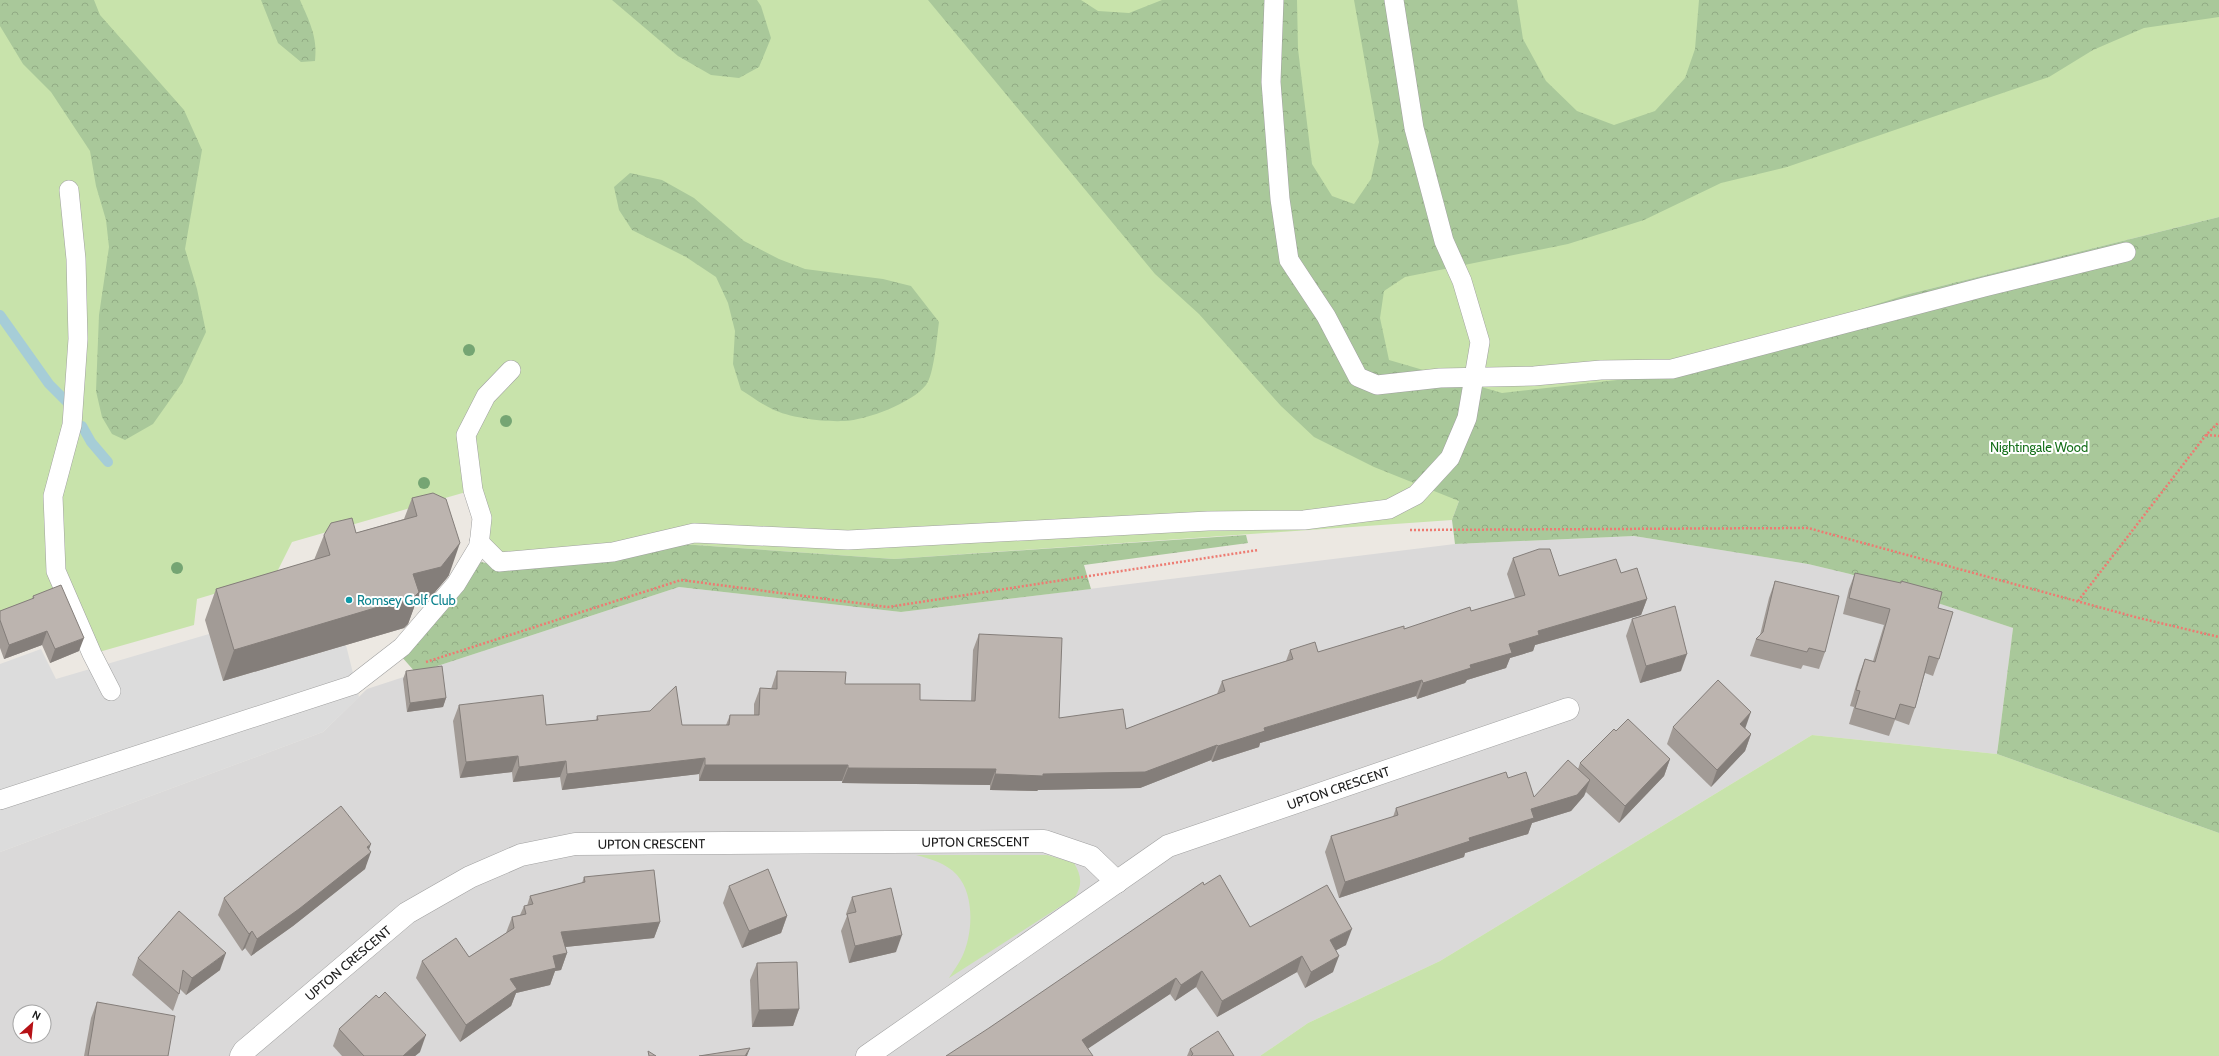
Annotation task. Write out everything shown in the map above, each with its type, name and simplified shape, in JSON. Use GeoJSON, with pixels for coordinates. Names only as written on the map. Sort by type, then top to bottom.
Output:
{"type":"FeatureCollection","features":[{"type":"Feature","properties":{"kind":"street","name":"UPTON CRESCENT"},"geometry":{"type":"LineString","coordinates":[[867,1056],[1168,846],[1568,709]]}},
{"type":"Feature","properties":{"kind":"street","name":"UPTON CRESCENT"},"geometry":{"type":"LineString","coordinates":[[241,1056],[244,1051],[406,914],[470,877],[521,855],[575,844],[1044,841],[1091,857],[1117,882]]}},
{"type":"Feature","properties":{"kind":"lane"},"geometry":{"type":"LineString","coordinates":[[1274,0],[1271,82],[1280,199],[1289,260],[1326,316],[1358,377],[1377,385],[1401,381],[1474,376],[1534,376],[1601,370],[1672,369],[1984,287],[2126,252]]}},
{"type":"Feature","properties":{"kind":"lane"},"geometry":{"type":"LineString","coordinates":[[479,542],[498,562],[613,552],[694,533],[848,540],[1208,521],[1304,520],[1390,509],[1416,495],[1450,458],[1467,418],[1480,342],[1462,281],[1444,241],[1414,128],[1394,0]]}},
{"type":"Feature","properties":{"kind":"lane"},"geometry":{"type":"LineString","coordinates":[[69,190],[76,259],[78,339],[72,425],[54,496],[56,571],[92,654],[111,691]]}},
{"type":"Feature","properties":{"kind":"lane"},"geometry":{"type":"LineString","coordinates":[[0,800],[353,685],[402,647],[456,584],[479,546],[482,518],[473,490],[466,435],[486,396],[511,370]]}},
{"type":"Feature","properties":{"kind":"path"},"geometry":{"type":"LineString","coordinates":[[2078,601],[2206,435],[2219,422]]}},
{"type":"Feature","properties":{"kind":"path"},"geometry":{"type":"LineString","coordinates":[[2206,435],[2219,436]]}},
{"type":"Feature","properties":{"kind":"path"},"geometry":{"type":"LineString","coordinates":[[1404,530],[1808,528],[2078,601],[2219,637]]}},
{"type":"Feature","properties":{"kind":"path"},"geometry":{"type":"LineString","coordinates":[[425,662],[681,580],[888,607],[1265,549]]}},
{"type":"Feature","properties":{"kind":"shaded area"},"geometry":{"type":"Polygon","coordinates":[[[1634,536],[1808,564],[1850,574],[2013,628],[1997,754],[1812,735],[1440,961],[1308,1023],[1260,1056],[0,1056],[0,852],[323,732],[367,689],[679,587],[901,612],[1455,544],[1634,536]]]}},
{"type":"Feature","properties":{"kind":"shaded area"},"geometry":{"type":"Polygon","coordinates":[[[209,634],[223,681],[346,645],[359,697],[323,732],[0,852],[0,664],[41,649],[56,679],[209,634]]]}},
{"type":"Feature","properties":{"kind":"green space"},"geometry":{"type":"Polygon","coordinates":[[[0,0],[2219,0],[2219,217],[1909,294],[1459,501],[1452,520],[894,559],[681,544],[496,565],[473,490],[292,542],[275,576],[197,599],[194,625],[92,654],[68,591],[0,618],[0,0]]]}},
{"type":"Feature","properties":{"kind":"green space"},"geometry":{"type":"Polygon","coordinates":[[[0,0],[94,0],[100,15],[184,110],[202,150],[185,249],[197,289],[206,332],[182,383],[153,424],[125,440],[112,434],[102,417],[96,391],[99,315],[109,247],[106,220],[96,186],[90,151],[51,92],[23,64],[0,26],[0,0]]]}},
{"type":"Feature","properties":{"kind":"green space"},"geometry":{"type":"Polygon","coordinates":[[[261,0],[300,0],[314,37],[316,52],[315,61],[301,62],[278,43],[261,0]]]}},
{"type":"Feature","properties":{"kind":"green space"},"geometry":{"type":"Polygon","coordinates":[[[612,0],[757,0],[761,6],[771,38],[759,67],[739,78],[711,75],[678,56],[612,0]]]}},
{"type":"Feature","properties":{"kind":"green space","name":"Nightingale Wood"},"geometry":{"type":"Polygon","coordinates":[[[928,0],[1081,0],[1098,11],[1129,13],[1162,0],[1297,0],[1298,49],[1312,164],[1332,196],[1354,204],[1371,179],[1379,142],[1354,0],[1517,0],[1523,39],[1546,81],[1577,111],[1614,125],[1655,111],[1685,78],[1695,49],[1699,0],[2219,0],[2219,17],[2144,28],[2093,50],[2049,77],[1787,167],[1721,183],[1644,220],[1568,244],[1405,277],[1384,291],[1380,318],[1389,360],[1502,393],[1644,377],[1909,294],[2219,217],[2219,833],[1997,754],[2013,628],[1850,574],[1808,564],[1634,536],[1455,544],[1452,520],[1459,501],[1374,467],[1314,437],[1281,406],[1199,314],[1155,274],[928,0]]]}},
{"type":"Feature","properties":{"kind":"green space"},"geometry":{"type":"Polygon","coordinates":[[[630,173],[662,180],[694,198],[744,241],[779,259],[805,269],[883,279],[911,286],[939,322],[933,364],[929,380],[926,385],[911,398],[900,404],[876,414],[844,421],[817,420],[788,415],[768,407],[741,390],[733,364],[735,331],[728,303],[716,277],[686,257],[632,230],[619,210],[614,187],[630,173]]]}},
{"type":"Feature","properties":{"kind":"green space"},"geometry":{"type":"Polygon","coordinates":[[[1246,535],[1248,543],[1084,565],[1091,589],[901,612],[679,587],[416,673],[401,656],[439,607],[481,562],[496,565],[681,544],[894,559],[1246,535]]]}},
{"type":"Feature","properties":{"kind":"green space"},"geometry":{"type":"Polygon","coordinates":[[[1812,735],[1997,754],[2219,833],[2219,1056],[1260,1056],[1308,1023],[1440,961],[1812,735]]]}},
{"type":"Feature","properties":{"kind":"green space"},"geometry":{"type":"Polygon","coordinates":[[[916,855],[1047,855],[1074,863],[1080,876],[1080,884],[1075,897],[949,978],[959,963],[966,948],[970,926],[967,893],[963,883],[948,867],[933,860],[916,855]]]}},
{"type":"Feature","properties":{"kind":"building"},"geometry":{"type":"Polygon","coordinates":[[[433,493],[446,499],[460,543],[441,567],[413,574],[419,592],[415,596],[234,650],[216,589],[330,555],[324,535],[331,523],[352,518],[356,533],[417,516],[412,498],[433,493]]]}},
{"type":"Feature","properties":{"kind":"building"},"geometry":{"type":"Polygon","coordinates":[[[1539,549],[1550,549],[1559,576],[1616,559],[1621,573],[1637,568],[1647,599],[1538,631],[1539,635],[1509,644],[1512,653],[1470,665],[1471,668],[1423,683],[1422,680],[1264,728],[1265,731],[1218,746],[1217,745],[1145,772],[1043,774],[1043,776],[995,774],[996,769],[848,768],[848,765],[705,765],[705,758],[567,774],[566,761],[519,767],[518,756],[466,762],[459,705],[543,695],[546,725],[598,720],[597,716],[650,711],[676,686],[682,725],[729,725],[730,715],[759,715],[760,688],[777,689],[777,671],[846,672],[845,684],[920,684],[920,700],[975,701],[979,634],[1062,638],[1059,718],[1123,709],[1126,729],[1225,691],[1222,681],[1293,659],[1290,650],[1315,642],[1318,652],[1404,626],[1404,629],[1470,607],[1471,611],[1525,595],[1513,558],[1539,549]]]}},
{"type":"Feature","properties":{"kind":"building"},"geometry":{"type":"Polygon","coordinates":[[[1855,573],[1901,583],[1901,581],[1942,592],[1938,608],[1953,612],[1939,659],[1929,656],[1915,708],[1900,704],[1895,719],[1855,708],[1860,691],[1856,690],[1865,659],[1875,662],[1890,609],[1849,598],[1855,573]]]}},
{"type":"Feature","properties":{"kind":"building"},"geometry":{"type":"Polygon","coordinates":[[[1775,581],[1839,596],[1825,652],[1809,648],[1807,652],[1756,639],[1763,632],[1775,581]]]}},
{"type":"Feature","properties":{"kind":"building"},"geometry":{"type":"Polygon","coordinates":[[[61,585],[84,638],[55,649],[47,631],[9,645],[0,620],[0,611],[34,598],[33,596],[61,585]]]}},
{"type":"Feature","properties":{"kind":"building"},"geometry":{"type":"Polygon","coordinates":[[[1675,606],[1687,654],[1646,666],[1632,619],[1675,606]]]}},
{"type":"Feature","properties":{"kind":"building"},"geometry":{"type":"Polygon","coordinates":[[[442,666],[446,698],[410,703],[406,671],[442,666]]]}},
{"type":"Feature","properties":{"kind":"building"},"geometry":{"type":"Polygon","coordinates":[[[1718,680],[1751,712],[1740,724],[1751,734],[1717,770],[1673,727],[1718,680]]]}},
{"type":"Feature","properties":{"kind":"building"},"geometry":{"type":"Polygon","coordinates":[[[1628,719],[1670,759],[1625,806],[1580,763],[1614,729],[1616,731],[1628,719]]]}},
{"type":"Feature","properties":{"kind":"building"},"geometry":{"type":"Polygon","coordinates":[[[1568,760],[1590,780],[1577,795],[1531,809],[1534,818],[1469,838],[1470,841],[1345,882],[1331,836],[1398,815],[1396,808],[1506,772],[1508,778],[1526,772],[1534,797],[1568,760]]]}},
{"type":"Feature","properties":{"kind":"building"},"geometry":{"type":"Polygon","coordinates":[[[341,806],[371,844],[367,847],[371,852],[299,909],[257,939],[252,931],[249,934],[224,898],[341,806]]]}},
{"type":"Feature","properties":{"kind":"building"},"geometry":{"type":"Polygon","coordinates":[[[768,869],[787,916],[749,931],[729,886],[768,869]]]}},
{"type":"Feature","properties":{"kind":"building"},"geometry":{"type":"Polygon","coordinates":[[[654,870],[660,922],[561,932],[567,953],[553,956],[556,968],[510,979],[517,989],[466,1025],[422,961],[456,938],[469,957],[514,928],[512,917],[526,914],[524,906],[533,904],[530,896],[585,882],[584,877],[654,870]]]}},
{"type":"Feature","properties":{"kind":"building"},"geometry":{"type":"Polygon","coordinates":[[[1220,875],[1250,927],[1327,885],[1352,929],[1330,940],[1339,956],[1311,972],[1302,956],[1222,1001],[1202,971],[1181,985],[1176,978],[1082,1040],[1093,1056],[946,1056],[1203,882],[1204,885],[1220,875]]]}},
{"type":"Feature","properties":{"kind":"building"},"geometry":{"type":"Polygon","coordinates":[[[891,888],[902,935],[855,946],[847,914],[856,912],[852,897],[891,888]]]}},
{"type":"Feature","properties":{"kind":"building"},"geometry":{"type":"Polygon","coordinates":[[[179,911],[226,953],[192,978],[183,970],[179,994],[138,958],[179,911]]]}},
{"type":"Feature","properties":{"kind":"building"},"geometry":{"type":"Polygon","coordinates":[[[797,962],[799,1009],[759,1010],[757,963],[797,962]]]}},
{"type":"Feature","properties":{"kind":"building"},"geometry":{"type":"Polygon","coordinates":[[[385,992],[426,1035],[403,1056],[364,1056],[339,1029],[376,995],[379,998],[385,992]]]}},
{"type":"Feature","properties":{"kind":"building"},"geometry":{"type":"Polygon","coordinates":[[[97,1002],[175,1016],[168,1056],[88,1056],[97,1002]]]}},
{"type":"Feature","properties":{"kind":"building"},"geometry":{"type":"Polygon","coordinates":[[[1218,1031],[1234,1056],[1191,1056],[1193,1054],[1190,1049],[1218,1031]]]}},
{"type":"Feature","properties":{"kind":"building"},"geometry":{"type":"Polygon","coordinates":[[[750,1048],[745,1056],[699,1056],[750,1048]]]}},
{"type":"Feature","properties":{"kind":"building"},"geometry":{"type":"Polygon","coordinates":[[[648,1051],[656,1056],[649,1056],[648,1051]]]}},
{"type":"Feature","properties":{"kind":"waterway"},"geometry":{"type":"LineString","coordinates":[[0,315],[49,384],[69,404]]}},
{"type":"Feature","properties":{"kind":"waterway"},"geometry":{"type":"LineString","coordinates":[[82,426],[91,442],[108,462]]}},
{"type":"Feature","properties":{"kind":"place","name":"Romsey Golf Club"},"geometry":{"type":"Point","coordinates":[349,600]}}]}
